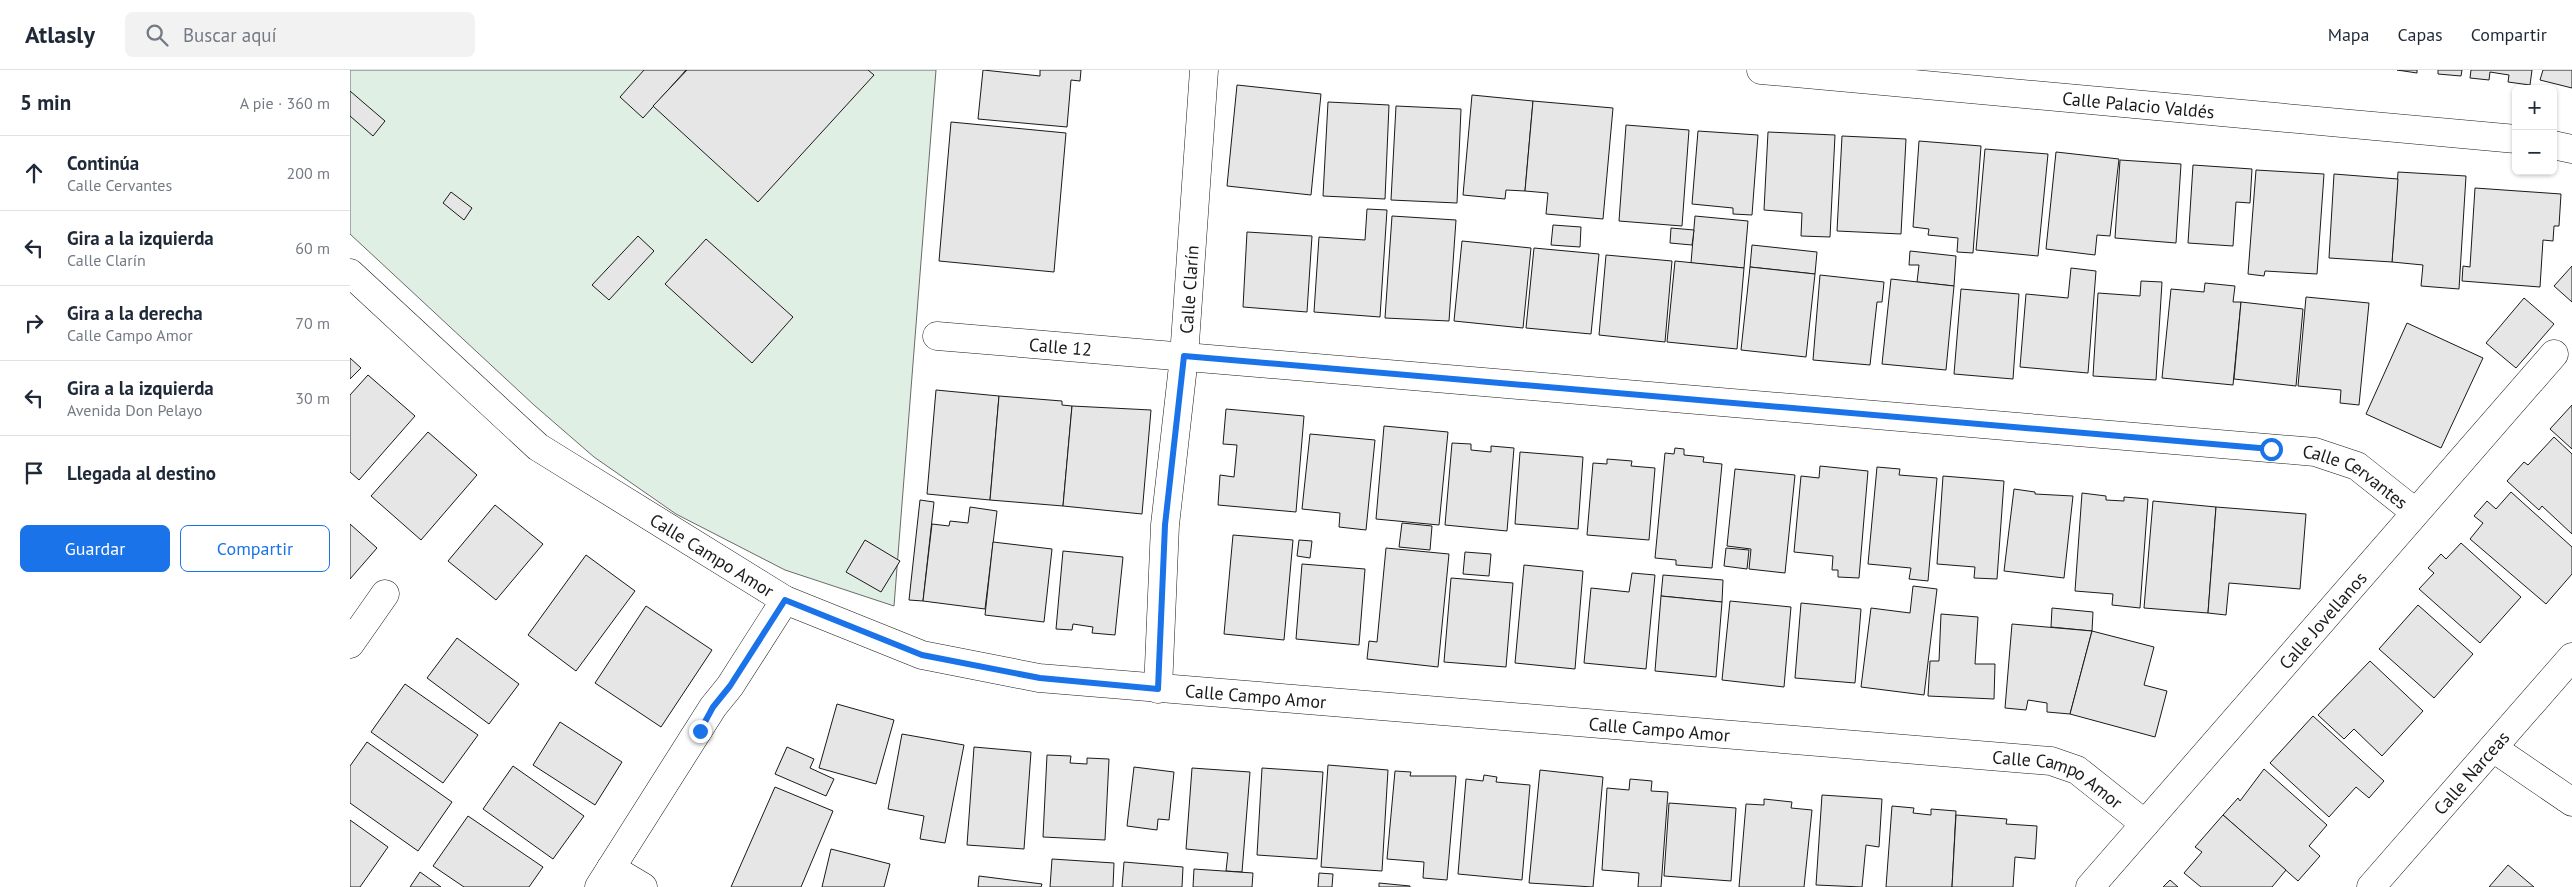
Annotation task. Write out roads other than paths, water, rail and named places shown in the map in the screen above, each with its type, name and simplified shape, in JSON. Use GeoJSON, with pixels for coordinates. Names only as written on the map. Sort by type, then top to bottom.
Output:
{"type":"FeatureCollection","features":[{"type":"Feature","properties":{"kind":"street","name":"Calle Clarín"},"geometry":{"type":"LineString","coordinates":[[1158,689],[1165,525],[1184,356],[1204,70]]}},
{"type":"Feature","properties":{"kind":"street","name":"Calle Palacio Valdés"},"geometry":{"type":"LineString","coordinates":[[1761,70],[1977,79],[2512,139]]}},
{"type":"Feature","properties":{"kind":"street"},"geometry":{"type":"LineString","coordinates":[[2557,146],[2572,149]]}},
{"type":"Feature","properties":{"kind":"street","name":"Calle Campo Amor"},"geometry":{"type":"LineString","coordinates":[[350,273],[538,447],[785,600],[922,655],[1040,678],[2051,761],[2077,770],[2144,824]]}},
{"type":"Feature","properties":{"kind":"street","name":"Calle 12"},"geometry":{"type":"LineString","coordinates":[[937,336],[1184,356]]}},
{"type":"Feature","properties":{"kind":"street","name":"Calle Jovellanos"},"geometry":{"type":"LineString","coordinates":[[2090,887],[2554,354]]}},
{"type":"Feature","properties":{"kind":"street","name":"Calle Cervantes"},"geometry":{"type":"LineString","coordinates":[[1184,356],[2315,452],[2357,466],[2415,512]]}},
{"type":"Feature","properties":{"kind":"street"},"geometry":{"type":"LineString","coordinates":[[350,644],[385,594]]}},
{"type":"Feature","properties":{"kind":"street"},"geometry":{"type":"LineString","coordinates":[[643,887],[605,878],[713,707],[730,686],[785,600]]}},
{"type":"Feature","properties":{"kind":"street","name":"Calle Narceas"},"geometry":{"type":"LineString","coordinates":[[2371,887],[2572,656]]}},
{"type":"Feature","properties":{"kind":"street"},"geometry":{"type":"LineString","coordinates":[[2493,748],[2572,802]]}}]}
